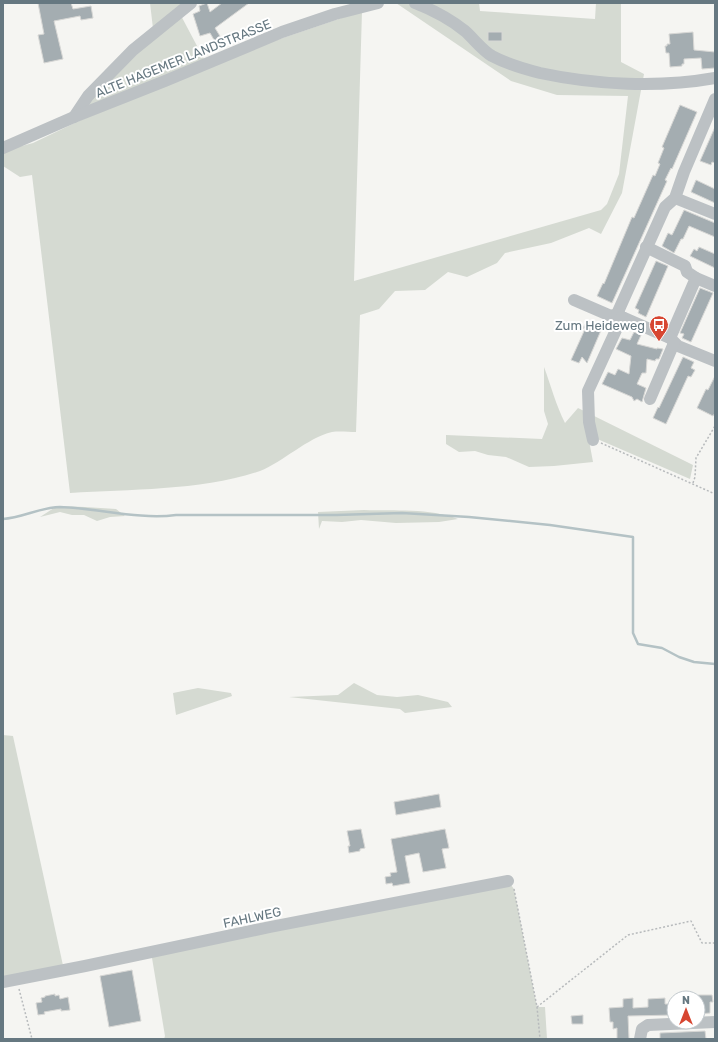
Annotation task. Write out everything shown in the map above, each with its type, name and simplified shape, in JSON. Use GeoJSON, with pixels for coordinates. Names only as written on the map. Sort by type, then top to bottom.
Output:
{"type":"FeatureCollection","features":[{"type":"Feature","properties":{"kind":"street"},"geometry":{"type":"LineString","coordinates":[[74,117],[88,96],[133,50],[191,3]]}},
{"type":"Feature","properties":{"kind":"street","name":"ALTE HAGEMER LANDSTRASSE"},"geometry":{"type":"LineString","coordinates":[[3,148],[74,117],[282,32],[335,14],[378,3]]}},
{"type":"Feature","properties":{"kind":"street"},"geometry":{"type":"LineString","coordinates":[[415,3],[434,10],[464,31],[491,55],[519,68],[562,78],[609,83],[648,84],[698,81],[715,78]]}},
{"type":"Feature","properties":{"kind":"street"},"geometry":{"type":"LineString","coordinates":[[593,440],[589,422],[588,391],[646,247],[665,207],[675,198],[684,172],[715,99]]}},
{"type":"Feature","properties":{"kind":"street"},"geometry":{"type":"LineString","coordinates":[[675,198],[715,214]]}},
{"type":"Feature","properties":{"kind":"street"},"geometry":{"type":"LineString","coordinates":[[646,247],[684,266],[686,272],[696,278],[715,286]]}},
{"type":"Feature","properties":{"kind":"street"},"geometry":{"type":"LineString","coordinates":[[650,399],[696,278]]}},
{"type":"Feature","properties":{"kind":"street"},"geometry":{"type":"LineString","coordinates":[[574,300],[611,316],[619,316],[672,341],[678,346],[715,361]]}},
{"type":"Feature","properties":{"kind":"street","name":"FAHLWEG"},"geometry":{"type":"LineString","coordinates":[[3,982],[270,927],[508,881]]}},
{"type":"Feature","properties":{"kind":"street"},"geometry":{"type":"LineString","coordinates":[[641,1034],[648,1025],[715,1022]]}},
{"type":"Feature","properties":{"kind":"path"},"geometry":{"type":"LineString","coordinates":[[693,483],[695,477],[696,458],[715,426]]}},
{"type":"Feature","properties":{"kind":"path"},"geometry":{"type":"LineString","coordinates":[[593,440],[715,494]]}},
{"type":"Feature","properties":{"kind":"path"},"geometry":{"type":"LineString","coordinates":[[508,881],[514,889],[538,1007],[540,1039]]}},
{"type":"Feature","properties":{"kind":"path"},"geometry":{"type":"LineString","coordinates":[[538,1007],[628,935],[691,921],[702,943],[715,943]]}},
{"type":"Feature","properties":{"kind":"path"},"geometry":{"type":"LineString","coordinates":[[16,979],[32,1039]]}},
{"type":"Feature","properties":{"kind":"shaded area"},"geometry":{"type":"Polygon","coordinates":[[[150,3],[185,3],[178,10],[205,61],[88,109],[86,104],[154,37],[150,3]]]}},
{"type":"Feature","properties":{"kind":"shaded area"},"geometry":{"type":"Polygon","coordinates":[[[396,3],[479,3],[480,11],[595,19],[596,3],[621,3],[621,62],[644,74],[622,193],[601,234],[589,228],[551,243],[505,253],[497,263],[467,277],[448,272],[425,290],[395,291],[379,309],[360,315],[356,432],[332,432],[323,435],[313,439],[269,467],[238,478],[190,486],[70,493],[32,175],[20,177],[3,166],[3,151],[33,143],[81,120],[274,41],[362,11],[354,281],[601,210],[607,204],[619,174],[628,96],[557,95],[511,81],[396,3]]]}},
{"type":"Feature","properties":{"kind":"shaded area"},"geometry":{"type":"Polygon","coordinates":[[[544,367],[565,423],[578,408],[693,465],[690,479],[588,435],[593,462],[554,466],[529,467],[506,457],[488,455],[475,451],[459,452],[446,444],[446,435],[542,439],[548,424],[544,411],[544,367]]]}},
{"type":"Feature","properties":{"kind":"shaded area"},"geometry":{"type":"Polygon","coordinates":[[[57,506],[116,509],[125,516],[110,517],[97,521],[84,515],[72,515],[60,512],[40,517],[57,506]]]}},
{"type":"Feature","properties":{"kind":"shaded area"},"geometry":{"type":"Polygon","coordinates":[[[400,510],[435,513],[458,519],[439,522],[396,523],[361,520],[342,522],[322,521],[319,529],[318,512],[400,510]]]}},
{"type":"Feature","properties":{"kind":"shaded area"},"geometry":{"type":"Polygon","coordinates":[[[354,683],[377,695],[397,697],[418,695],[448,702],[452,707],[405,713],[400,709],[289,697],[338,695],[354,683]]]}},
{"type":"Feature","properties":{"kind":"shaded area"},"geometry":{"type":"Polygon","coordinates":[[[198,688],[231,693],[232,696],[176,715],[173,693],[198,688]]]}},
{"type":"Feature","properties":{"kind":"shaded area"},"geometry":{"type":"Polygon","coordinates":[[[3,735],[13,736],[64,970],[3,981],[3,735]]]}},
{"type":"Feature","properties":{"kind":"shaded area"},"geometry":{"type":"Polygon","coordinates":[[[508,881],[514,889],[537,1007],[545,1007],[547,1039],[164,1039],[165,1036],[151,952],[508,881]]]}},
{"type":"Feature","properties":{"kind":"building"},"geometry":{"type":"Polygon","coordinates":[[[38,3],[71,3],[73,9],[91,6],[93,18],[81,20],[80,16],[54,21],[63,59],[44,63],[38,35],[44,34],[38,3]]]}},
{"type":"Feature","properties":{"kind":"building"},"geometry":{"type":"Polygon","coordinates":[[[207,3],[210,12],[222,3],[249,3],[215,28],[223,41],[217,45],[210,33],[200,36],[193,14],[200,11],[199,6],[207,3]]]}},
{"type":"Feature","properties":{"kind":"building"},"geometry":{"type":"Polygon","coordinates":[[[488,32],[502,32],[502,41],[488,41],[488,32]]]}},
{"type":"Feature","properties":{"kind":"building"},"geometry":{"type":"Polygon","coordinates":[[[693,32],[694,50],[715,52],[715,68],[702,69],[701,58],[684,59],[684,64],[682,64],[682,66],[670,67],[669,53],[666,53],[665,46],[670,44],[669,34],[693,32]]]}},
{"type":"Feature","properties":{"kind":"building"},"geometry":{"type":"Polygon","coordinates":[[[680,105],[697,112],[672,169],[671,168],[665,180],[667,181],[612,303],[597,296],[603,283],[604,284],[632,217],[634,218],[653,175],[655,176],[664,148],[662,147],[680,105]]]}},
{"type":"Feature","properties":{"kind":"building"},"geometry":{"type":"Polygon","coordinates":[[[715,127],[715,163],[712,162],[711,165],[700,161],[715,127]]]}},
{"type":"Feature","properties":{"kind":"building"},"geometry":{"type":"Polygon","coordinates":[[[696,180],[715,189],[715,203],[691,192],[696,180]]]}},
{"type":"Feature","properties":{"kind":"building"},"geometry":{"type":"Polygon","coordinates":[[[684,210],[715,223],[715,237],[689,226],[674,253],[662,246],[668,233],[672,235],[684,210]]]}},
{"type":"Feature","properties":{"kind":"building"},"geometry":{"type":"Polygon","coordinates":[[[699,247],[715,254],[715,268],[690,256],[694,249],[697,251],[699,247]]]}},
{"type":"Feature","properties":{"kind":"building"},"geometry":{"type":"Polygon","coordinates":[[[656,261],[668,266],[646,317],[638,313],[639,310],[635,308],[656,261]]]}},
{"type":"Feature","properties":{"kind":"building"},"geometry":{"type":"Polygon","coordinates":[[[700,288],[713,293],[691,342],[682,338],[684,334],[680,333],[700,288]]]}},
{"type":"Feature","properties":{"kind":"building"},"geometry":{"type":"Polygon","coordinates":[[[589,323],[602,328],[587,363],[582,357],[579,363],[571,360],[585,329],[583,328],[585,324],[589,323]]]}},
{"type":"Feature","properties":{"kind":"building"},"geometry":{"type":"Polygon","coordinates":[[[634,332],[641,335],[637,344],[663,349],[659,359],[656,359],[655,361],[647,359],[646,373],[642,373],[637,384],[646,388],[642,402],[637,399],[634,401],[632,397],[602,384],[608,372],[615,375],[618,369],[629,374],[631,356],[616,349],[622,338],[630,340],[634,332]]]}},
{"type":"Feature","properties":{"kind":"building"},"geometry":{"type":"Polygon","coordinates":[[[683,357],[694,362],[691,368],[695,370],[691,377],[688,376],[666,424],[653,418],[683,357]]]}},
{"type":"Feature","properties":{"kind":"building"},"geometry":{"type":"Polygon","coordinates":[[[715,376],[715,413],[713,416],[697,408],[706,389],[708,390],[715,376]]]}},
{"type":"Feature","properties":{"kind":"building"},"geometry":{"type":"Polygon","coordinates":[[[439,794],[441,807],[396,815],[394,802],[439,794]]]}},
{"type":"Feature","properties":{"kind":"building"},"geometry":{"type":"Polygon","coordinates":[[[361,829],[365,848],[360,849],[360,851],[349,853],[348,846],[350,846],[347,831],[361,829]]]}},
{"type":"Feature","properties":{"kind":"building"},"geometry":{"type":"Polygon","coordinates":[[[445,829],[449,848],[442,849],[446,868],[423,872],[419,853],[405,856],[410,883],[393,886],[392,883],[386,884],[385,877],[391,876],[390,873],[397,872],[391,839],[445,829]]]}},
{"type":"Feature","properties":{"kind":"building"},"geometry":{"type":"Polygon","coordinates":[[[132,970],[141,1021],[109,1027],[100,976],[132,970]]]}},
{"type":"Feature","properties":{"kind":"building"},"geometry":{"type":"Polygon","coordinates":[[[55,994],[55,996],[59,995],[60,999],[68,997],[70,1010],[61,1011],[61,1009],[44,1012],[45,1014],[38,1015],[36,1003],[42,1002],[41,998],[45,996],[55,994]]]}},
{"type":"Feature","properties":{"kind":"building"},"geometry":{"type":"Polygon","coordinates":[[[706,995],[712,995],[713,1002],[710,1002],[710,1013],[706,1013],[706,995]]]}},
{"type":"Feature","properties":{"kind":"building"},"geometry":{"type":"Polygon","coordinates":[[[633,998],[633,1008],[648,1007],[648,999],[665,998],[666,1015],[628,1016],[629,1039],[617,1039],[617,1028],[613,1029],[613,1022],[610,1022],[609,1008],[623,1007],[623,999],[633,998]]]}},
{"type":"Feature","properties":{"kind":"building"},"geometry":{"type":"Polygon","coordinates":[[[583,1015],[583,1024],[572,1024],[571,1016],[583,1015]]]}},
{"type":"Feature","properties":{"kind":"building"},"geometry":{"type":"Polygon","coordinates":[[[705,1031],[706,1039],[660,1039],[660,1033],[705,1031]]]}},
{"type":"Feature","properties":{"kind":"waterway"},"geometry":{"type":"LineString","coordinates":[[3,519],[17,517],[53,507],[147,516],[336,515],[402,513],[469,517],[550,525],[633,537],[633,633],[638,644],[662,648],[679,657],[694,662],[715,664]]}},
{"type":"Feature","properties":{"kind":"place","name":"Zum Heideweg"},"geometry":{"type":"Point","coordinates":[659,342]}}]}
